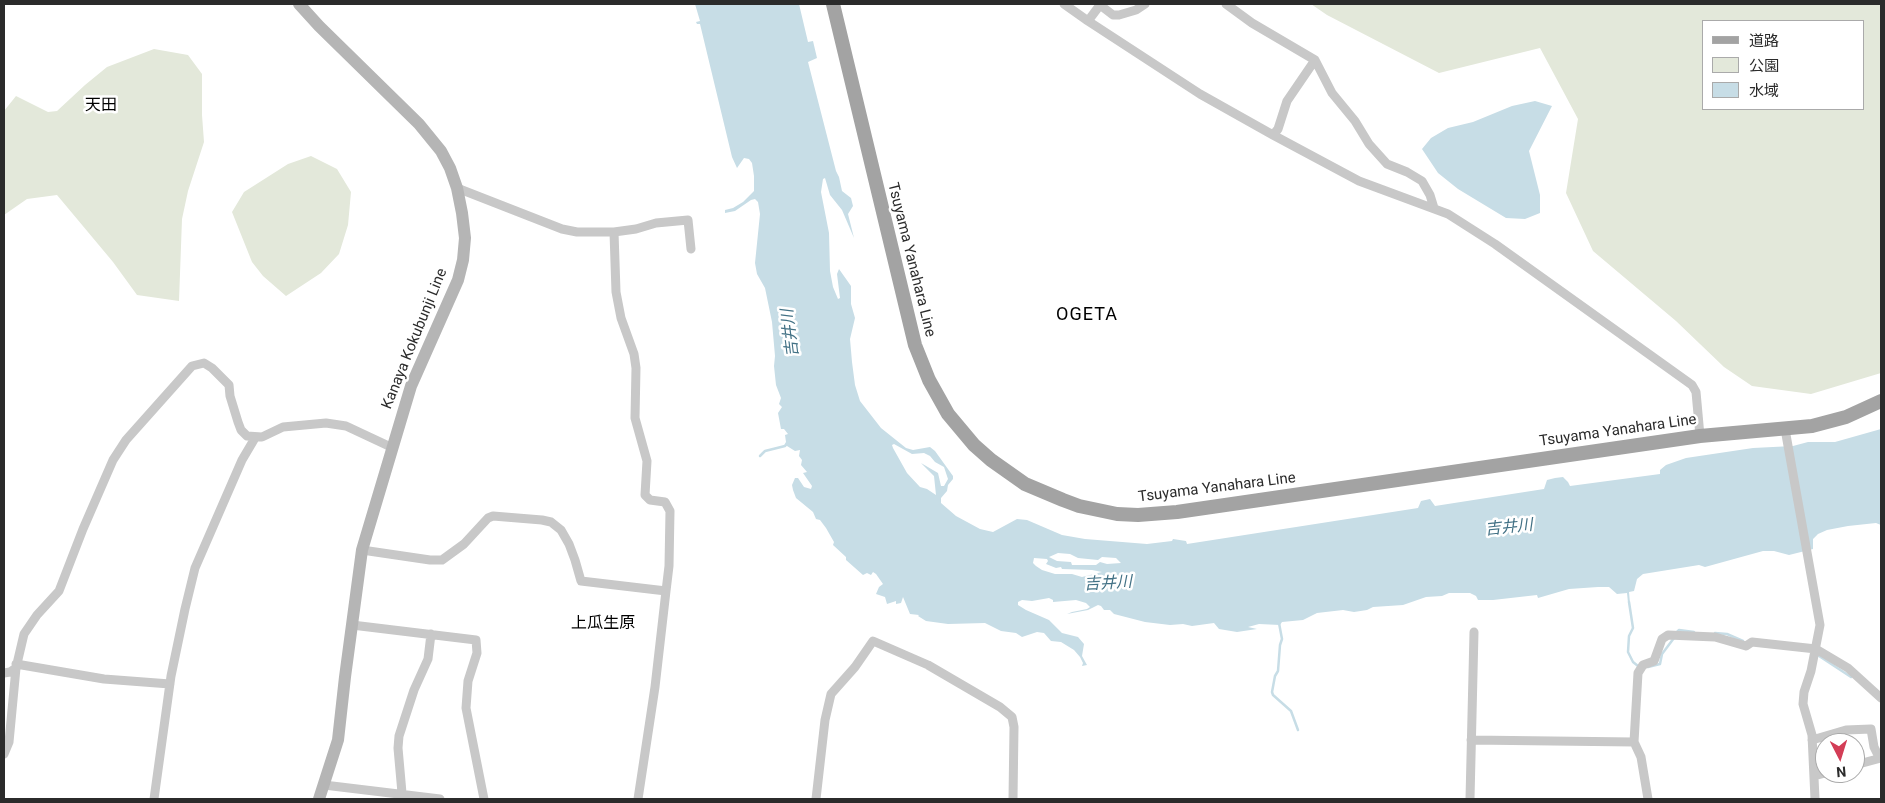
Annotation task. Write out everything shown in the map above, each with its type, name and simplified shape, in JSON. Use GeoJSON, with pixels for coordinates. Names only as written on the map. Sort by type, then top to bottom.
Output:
{"type":"FeatureCollection","features":[{"type":"Feature","properties":{"kind":"main road","name":"Kanaya Kokubunji Line"},"geometry":{"type":"LineString","coordinates":[[299,4],[419,124],[441,151],[450,168],[457,188],[465,238],[461,272],[452,298],[416,373],[404,405],[362,550],[338,740],[319,799]]}},
{"type":"Feature","properties":{"kind":"main road","name":"Tsuyama Yanahara Line"},"geometry":{"type":"LineString","coordinates":[[834,4],[889,240],[921,363],[936,396],[960,430],[991,460],[1024,484],[1063,500],[1096,510],[1131,515],[1157,514],[1700,436],[1786,435],[1846,417],[1881,402]]}},
{"type":"Feature","properties":{"kind":"street"},"geometry":{"type":"LineString","coordinates":[[1064,4],[1200,94],[1273,135],[1359,181],[1448,214],[1495,244],[1692,385],[1696,392],[1700,436]]}},
{"type":"Feature","properties":{"kind":"street"},"geometry":{"type":"LineString","coordinates":[[1088,21],[1100,5],[1113,15],[1119,16],[1136,10],[1145,4]]}},
{"type":"Feature","properties":{"kind":"street"},"geometry":{"type":"LineString","coordinates":[[1226,4],[1252,23],[1315,60],[1332,93],[1355,120],[1369,144],[1387,164],[1407,172],[1422,181],[1430,195],[1434,208]]}},
{"type":"Feature","properties":{"kind":"street"},"geometry":{"type":"LineString","coordinates":[[1273,135],[1278,129],[1287,101],[1315,60]]}},
{"type":"Feature","properties":{"kind":"street"},"geometry":{"type":"LineString","coordinates":[[457,188],[562,229],[577,232],[614,232],[636,229],[656,223],[688,220],[691,249]]}},
{"type":"Feature","properties":{"kind":"street"},"geometry":{"type":"LineString","coordinates":[[614,232],[616,292],[621,318],[634,354],[636,368],[635,418],[647,461],[645,495],[650,500],[665,502],[670,511],[669,566],[655,687],[638,799]]}},
{"type":"Feature","properties":{"kind":"street"},"geometry":{"type":"LineString","coordinates":[[4,754],[10,733],[16,666],[24,634],[37,615],[59,591],[113,460],[126,440],[192,366],[204,363],[212,368],[229,385],[230,396],[241,430],[247,436],[262,437],[283,427],[326,423],[346,426],[393,448]]}},
{"type":"Feature","properties":{"kind":"street"},"geometry":{"type":"LineString","coordinates":[[1786,435],[1820,625],[1816,649],[1804,692],[1803,704],[1812,740],[1815,799]]}},
{"type":"Feature","properties":{"kind":"street"},"geometry":{"type":"LineString","coordinates":[[154,799],[170,684],[184,609],[195,568],[242,460],[255,438]]}},
{"type":"Feature","properties":{"kind":"street"},"geometry":{"type":"LineString","coordinates":[[362,550],[442,560],[464,544],[488,518],[493,516],[542,520],[551,522],[561,530],[572,552],[581,582],[666,591]]}},
{"type":"Feature","properties":{"kind":"street"},"geometry":{"type":"LineString","coordinates":[[352,625],[476,640],[477,653],[468,681],[466,708],[484,799]]}},
{"type":"Feature","properties":{"kind":"street"},"geometry":{"type":"LineString","coordinates":[[1470,799],[1474,632]]}},
{"type":"Feature","properties":{"kind":"street"},"geometry":{"type":"LineString","coordinates":[[402,794],[398,748],[400,731],[414,690],[428,659],[431,634]]}},
{"type":"Feature","properties":{"kind":"street"},"geometry":{"type":"LineString","coordinates":[[1648,799],[1640,756],[1634,742],[1638,673],[1642,665],[1654,661],[1662,639],[1668,635],[1715,637],[1746,646],[1752,642],[1816,649],[1848,668],[1881,698]]}},
{"type":"Feature","properties":{"kind":"street"},"geometry":{"type":"LineString","coordinates":[[816,799],[824,720],[832,694],[873,641],[928,665],[1000,707],[1012,717],[1014,727],[1013,799]]}},
{"type":"Feature","properties":{"kind":"street"},"geometry":{"type":"LineString","coordinates":[[4,673],[12,671],[16,666]]}},
{"type":"Feature","properties":{"kind":"street"},"geometry":{"type":"LineString","coordinates":[[16,666],[104,679],[170,684]]}},
{"type":"Feature","properties":{"kind":"street"},"geometry":{"type":"LineString","coordinates":[[1812,740],[1846,730],[1871,729],[1874,747],[1880,758],[1865,762]]}},
{"type":"Feature","properties":{"kind":"street"},"geometry":{"type":"LineString","coordinates":[[1471,740],[1634,742]]}},
{"type":"Feature","properties":{"kind":"street"},"geometry":{"type":"LineString","coordinates":[[324,785],[440,799]]}},
{"type":"Feature","properties":{"kind":"green space"},"geometry":{"type":"Polygon","coordinates":[[[1311,4],[1881,4],[1881,373],[1811,394],[1752,386],[1724,367],[1676,321],[1593,251],[1566,193],[1578,119],[1540,48],[1439,73],[1327,15],[1311,4]]]}},
{"type":"Feature","properties":{"kind":"green space"},"geometry":{"type":"Polygon","coordinates":[[[154,49],[188,55],[202,74],[204,142],[188,191],[182,219],[179,301],[137,295],[113,262],[57,195],[27,199],[4,215],[4,111],[16,96],[48,112],[57,111],[107,67],[154,49]]]}},
{"type":"Feature","properties":{"kind":"green space"},"geometry":{"type":"Polygon","coordinates":[[[311,156],[337,169],[351,192],[348,225],[339,254],[321,273],[286,296],[263,276],[252,262],[232,212],[244,192],[288,164],[311,156]]]}},
{"type":"Feature","properties":{"kind":"water","name":"吉井川"},"geometry":{"type":"Polygon","coordinates":[[[695,4],[799,4],[808,42],[813,41],[817,58],[808,62],[836,171],[842,191],[851,198],[853,206],[848,214],[854,238],[842,210],[830,195],[825,178],[823,179],[821,192],[829,233],[830,271],[833,287],[838,299],[840,298],[837,274],[839,269],[851,286],[851,304],[855,318],[850,339],[855,385],[860,401],[881,428],[906,448],[913,450],[930,447],[935,451],[953,476],[947,491],[941,498],[941,503],[956,516],[980,529],[993,532],[1017,519],[1027,520],[1062,535],[1085,539],[1147,544],[1172,541],[1173,539],[1186,541],[1187,544],[1418,508],[1421,501],[1430,499],[1435,506],[1544,489],[1547,480],[1555,478],[1563,477],[1570,486],[1660,474],[1660,470],[1666,465],[1686,458],[1753,448],[1793,446],[1808,442],[1835,442],[1881,429],[1881,525],[1876,523],[1827,530],[1818,534],[1813,539],[1813,549],[1789,555],[1774,551],[1763,551],[1705,567],[1699,565],[1643,574],[1637,579],[1634,591],[1629,592],[1630,603],[1628,603],[1627,593],[1617,594],[1609,587],[1569,589],[1538,598],[1537,595],[1493,600],[1478,600],[1476,596],[1470,593],[1449,593],[1442,596],[1426,597],[1403,605],[1373,607],[1354,612],[1343,610],[1317,613],[1303,620],[1282,622],[1280,625],[1259,624],[1248,627],[1257,629],[1237,632],[1219,629],[1214,623],[1192,626],[1145,622],[1114,614],[1110,610],[1104,610],[1098,605],[1088,610],[1067,614],[1090,607],[1086,603],[1076,600],[1053,602],[1049,598],[1018,602],[1018,605],[1026,610],[1049,620],[1062,633],[1078,637],[1084,644],[1082,656],[1087,665],[1082,666],[1083,663],[1080,657],[1074,650],[1061,642],[1051,641],[1044,633],[1037,632],[1022,637],[1016,633],[1001,631],[985,623],[948,624],[926,621],[919,615],[910,614],[903,597],[901,603],[896,604],[896,601],[887,604],[885,597],[876,594],[879,587],[883,584],[876,574],[873,572],[871,575],[867,573],[863,575],[846,560],[846,557],[833,545],[834,542],[820,520],[816,519],[813,512],[796,498],[792,485],[795,478],[798,478],[804,487],[811,489],[812,486],[803,473],[807,472],[801,465],[800,450],[795,451],[787,446],[783,447],[786,442],[785,435],[788,434],[784,429],[781,429],[778,413],[782,407],[779,404],[781,398],[776,385],[772,322],[765,288],[757,274],[755,263],[760,214],[758,202],[755,199],[751,200],[735,211],[725,213],[725,210],[743,202],[754,191],[752,163],[749,159],[744,158],[737,168],[732,157],[700,24],[696,22],[700,21],[695,4]],[[894,444],[892,445],[893,448],[907,473],[920,487],[936,495],[934,476],[921,463],[938,473],[941,486],[944,486],[948,479],[944,467],[924,453],[912,454],[894,444]],[[1058,553],[1049,557],[1057,561],[1071,562],[1072,565],[1096,565],[1100,562],[1107,564],[1121,563],[1116,558],[1102,557],[1098,560],[1058,553]],[[1034,558],[1033,563],[1042,570],[1055,574],[1072,574],[1082,577],[1102,572],[1056,568],[1046,564],[1047,559],[1034,558]]]}},
{"type":"Feature","properties":{"kind":"water"},"geometry":{"type":"Polygon","coordinates":[[[1535,101],[1552,106],[1529,151],[1540,195],[1540,213],[1525,219],[1506,218],[1458,189],[1438,173],[1422,149],[1431,138],[1448,128],[1473,122],[1512,106],[1535,101]]]}},
{"type":"Feature","properties":{"kind":"waterway"},"geometry":{"type":"LineString","coordinates":[[760,456],[765,451],[785,446]]}},
{"type":"Feature","properties":{"kind":"waterway"},"geometry":{"type":"LineString","coordinates":[[1629,602],[1633,628],[1629,636],[1628,652],[1633,662],[1638,666]]}},
{"type":"Feature","properties":{"kind":"waterway"},"geometry":{"type":"LineString","coordinates":[[1279,623],[1282,639],[1278,671],[1275,676],[1272,692],[1291,711],[1298,730]]}},
{"type":"Feature","properties":{"kind":"waterway"},"geometry":{"type":"LineString","coordinates":[[1676,633],[1679,630],[1694,632]]}},
{"type":"Feature","properties":{"kind":"waterway"},"geometry":{"type":"LineString","coordinates":[[1715,633],[1727,634],[1743,641]]}},
{"type":"Feature","properties":{"kind":"waterway"},"geometry":{"type":"LineString","coordinates":[[1648,667],[1660,664],[1662,654],[1674,638]]}},
{"type":"Feature","properties":{"kind":"waterway"},"geometry":{"type":"LineString","coordinates":[[1816,654],[1851,677]]}},
{"type":"Feature","properties":{"kind":"district","name":"天田"},"geometry":{"type":"Point","coordinates":[101,106]}},
{"type":"Feature","properties":{"kind":"district","name":"OGETA"},"geometry":{"type":"Point","coordinates":[1087,315]}},
{"type":"Feature","properties":{"kind":"district","name":"上瓜生原"},"geometry":{"type":"Point","coordinates":[603,624]}}]}
